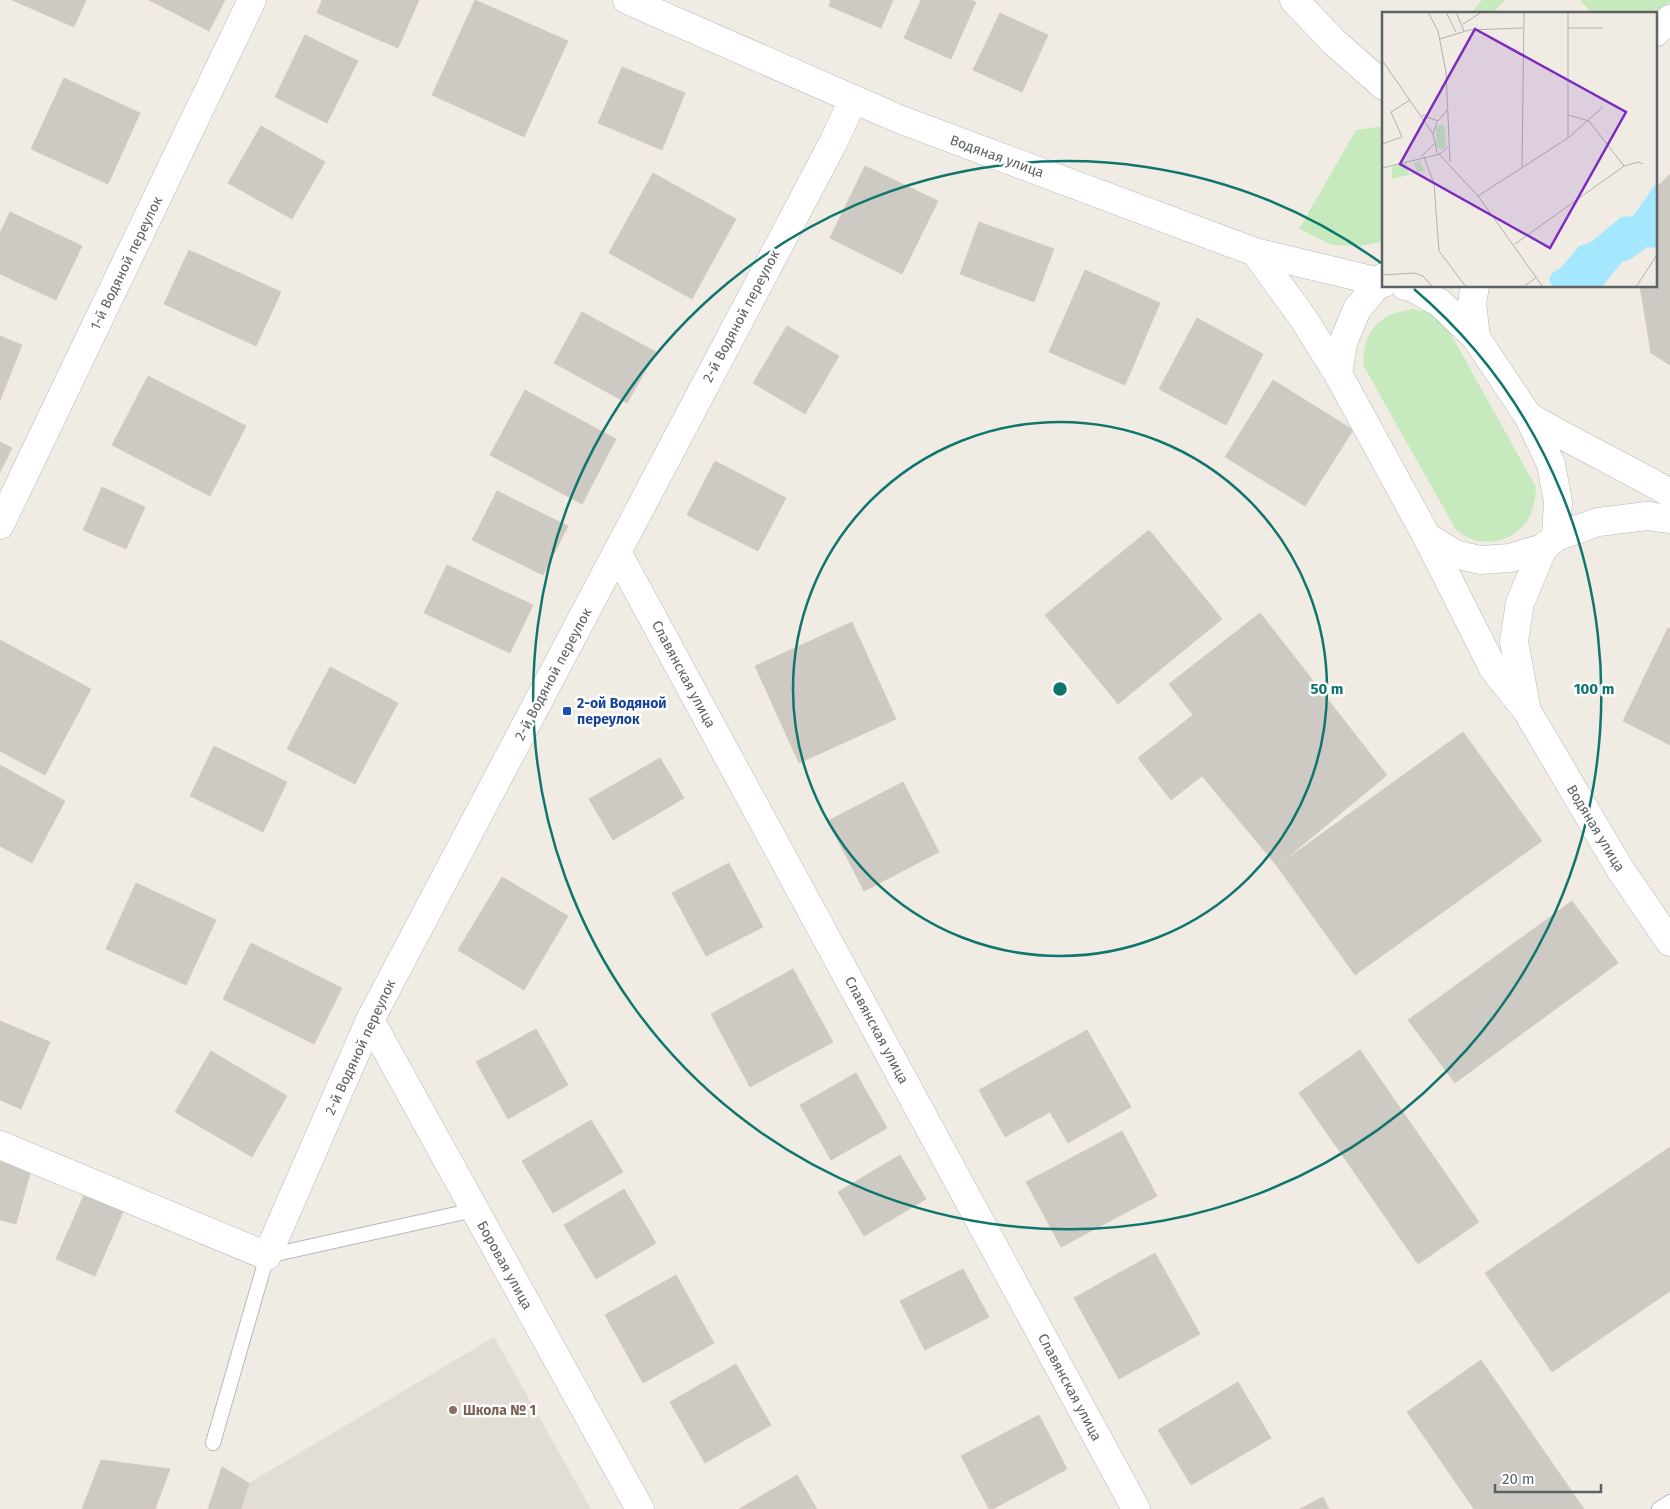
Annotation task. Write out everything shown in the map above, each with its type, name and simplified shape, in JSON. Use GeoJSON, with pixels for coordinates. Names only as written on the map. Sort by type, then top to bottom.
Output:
{"type":"FeatureCollection","features":[{"type":"Feature","properties":{"kind":"street","name":"1-й Водяной переулок"},"geometry":{"type":"LineString","coordinates":[[0,525],[252,0]]}},
{"type":"Feature","properties":{"kind":"street","name":"Водяная улица"},"geometry":{"type":"LineString","coordinates":[[627,0],[899,119],[1255,252],[1382,281]]}},
{"type":"Feature","properties":{"kind":"street"},"geometry":{"type":"LineString","coordinates":[[1294,0],[1334,42],[1382,84]]}},
{"type":"Feature","properties":{"kind":"street"},"geometry":{"type":"LineString","coordinates":[[1658,30],[1670,19]]}},
{"type":"Feature","properties":{"kind":"street","name":"2-й Водяной переулок"},"geometry":{"type":"LineString","coordinates":[[268,1256],[370,1020],[854,100]]}},
{"type":"Feature","properties":{"kind":"street"},"geometry":{"type":"LineString","coordinates":[[1255,252],[1302,318],[1338,374],[1427,538],[1493,668],[1527,711]]}},
{"type":"Feature","properties":{"kind":"street"},"geometry":{"type":"LineString","coordinates":[[1338,374],[1343,343],[1357,309],[1382,281]]}},
{"type":"Feature","properties":{"kind":"street"},"geometry":{"type":"LineString","coordinates":[[1413,288],[1440,303],[1476,338],[1528,416],[1551,464],[1558,502],[1550,542],[1520,603],[1514,641],[1527,711]]}},
{"type":"Feature","properties":{"kind":"street"},"geometry":{"type":"LineString","coordinates":[[1475,288],[1472,303],[1476,338]]}},
{"type":"Feature","properties":{"kind":"street"},"geometry":{"type":"LineString","coordinates":[[1528,416],[1565,438],[1627,468],[1670,493]]}},
{"type":"Feature","properties":{"kind":"street"},"geometry":{"type":"LineString","coordinates":[[1427,538],[1455,554],[1480,560],[1510,558],[1598,522],[1647,516],[1670,519]]}},
{"type":"Feature","properties":{"kind":"street","name":"Славянская улица"},"geometry":{"type":"LineString","coordinates":[[617,552],[1136,1509]]}},
{"type":"Feature","properties":{"kind":"street","name":"Водяная улица"},"geometry":{"type":"LineString","coordinates":[[1527,711],[1620,869],[1670,942]]}},
{"type":"Feature","properties":{"kind":"street","name":"Боровая улица"},"geometry":{"type":"LineString","coordinates":[[370,1020],[640,1509]]}},
{"type":"Feature","properties":{"kind":"street"},"geometry":{"type":"LineString","coordinates":[[0,1144],[268,1256]]}},
{"type":"Feature","properties":{"kind":"lane"},"geometry":{"type":"LineString","coordinates":[[213,1443],[268,1256],[474,1210]]}},
{"type":"Feature","properties":{"kind":"lane"},"geometry":{"type":"LineString","coordinates":[[1659,1509],[1670,1502]]}},
{"type":"Feature","properties":{"kind":"shaded area","name":"Школа № 1"},"geometry":{"type":"Polygon","coordinates":[[[494,1337],[591,1509],[241,1509],[249,1483],[494,1337]]]}},
{"type":"Feature","properties":{"kind":"green space"},"geometry":{"type":"Polygon","coordinates":[[[1482,0],[1505,0],[1494,12],[1472,12],[1482,0]]]}},
{"type":"Feature","properties":{"kind":"green space"},"geometry":{"type":"Polygon","coordinates":[[[1580,0],[1670,0],[1658,14],[1658,12],[1591,12],[1580,0]]]}},
{"type":"Feature","properties":{"kind":"green space"},"geometry":{"type":"Polygon","coordinates":[[[1382,126],[1382,241],[1360,246],[1332,245],[1299,229],[1356,130],[1382,126]]]}},
{"type":"Feature","properties":{"kind":"green space"},"geometry":{"type":"Polygon","coordinates":[[[1412,309],[1428,312],[1443,320],[1536,487],[1531,514],[1521,528],[1506,538],[1496,541],[1479,541],[1469,538],[1456,530],[1363,365],[1366,342],[1375,326],[1390,315],[1412,309]]]}},
{"type":"Feature","properties":{"kind":"building"},"geometry":{"type":"Polygon","coordinates":[[[12,0],[86,0],[74,27],[12,0]]]}},
{"type":"Feature","properties":{"kind":"building"},"geometry":{"type":"Polygon","coordinates":[[[149,0],[225,0],[209,31],[149,0]]]}},
{"type":"Feature","properties":{"kind":"building"},"geometry":{"type":"Polygon","coordinates":[[[322,0],[419,0],[398,48],[317,13],[322,0]]]}},
{"type":"Feature","properties":{"kind":"building"},"geometry":{"type":"Polygon","coordinates":[[[475,0],[568,41],[524,137],[432,95],[475,0]]]}},
{"type":"Feature","properties":{"kind":"building"},"geometry":{"type":"Polygon","coordinates":[[[831,0],[893,0],[881,28],[829,6],[831,0]]]}},
{"type":"Feature","properties":{"kind":"building"},"geometry":{"type":"Polygon","coordinates":[[[921,0],[971,0],[976,2],[951,59],[904,38],[921,0]]]}},
{"type":"Feature","properties":{"kind":"building"},"geometry":{"type":"Polygon","coordinates":[[[1000,13],[1048,35],[1022,92],[973,70],[1000,13]]]}},
{"type":"Feature","properties":{"kind":"building"},"geometry":{"type":"Polygon","coordinates":[[[305,35],[358,61],[327,123],[275,97],[305,35]]]}},
{"type":"Feature","properties":{"kind":"building"},"geometry":{"type":"Polygon","coordinates":[[[622,67],[685,93],[662,150],[598,123],[622,67]]]}},
{"type":"Feature","properties":{"kind":"building"},"geometry":{"type":"Polygon","coordinates":[[[64,78],[140,113],[108,184],[31,149],[64,78]]]}},
{"type":"Feature","properties":{"kind":"building"},"geometry":{"type":"Polygon","coordinates":[[[261,126],[325,162],[292,219],[228,183],[261,126]]]}},
{"type":"Feature","properties":{"kind":"building"},"geometry":{"type":"Polygon","coordinates":[[[865,166],[938,201],[902,274],[830,238],[865,166]]]}},
{"type":"Feature","properties":{"kind":"building"},"geometry":{"type":"Polygon","coordinates":[[[653,173],[736,219],[692,299],[609,253],[653,173]]]}},
{"type":"Feature","properties":{"kind":"building"},"geometry":{"type":"Polygon","coordinates":[[[1670,174],[1670,365],[1651,353],[1640,288],[1658,288],[1658,186],[1670,174]]]}},
{"type":"Feature","properties":{"kind":"building"},"geometry":{"type":"Polygon","coordinates":[[[10,212],[82,246],[56,300],[0,274],[0,233],[10,212]]]}},
{"type":"Feature","properties":{"kind":"building"},"geometry":{"type":"Polygon","coordinates":[[[979,222],[1054,249],[1034,302],[960,274],[979,222]]]}},
{"type":"Feature","properties":{"kind":"building"},"geometry":{"type":"Polygon","coordinates":[[[189,250],[281,292],[256,346],[164,304],[189,250]]]}},
{"type":"Feature","properties":{"kind":"building"},"geometry":{"type":"Polygon","coordinates":[[[1085,270],[1160,303],[1125,385],[1049,352],[1085,270]]]}},
{"type":"Feature","properties":{"kind":"building"},"geometry":{"type":"Polygon","coordinates":[[[582,312],[656,352],[627,403],[554,363],[582,312]]]}},
{"type":"Feature","properties":{"kind":"building"},"geometry":{"type":"Polygon","coordinates":[[[1197,318],[1263,354],[1226,425],[1159,389],[1197,318]]]}},
{"type":"Feature","properties":{"kind":"building"},"geometry":{"type":"Polygon","coordinates":[[[787,326],[839,356],[805,414],[753,383],[787,326]]]}},
{"type":"Feature","properties":{"kind":"building"},"geometry":{"type":"Polygon","coordinates":[[[0,336],[22,345],[0,400],[0,336]]]}},
{"type":"Feature","properties":{"kind":"building"},"geometry":{"type":"Polygon","coordinates":[[[148,376],[246,426],[210,496],[112,445],[148,376]]]}},
{"type":"Feature","properties":{"kind":"building"},"geometry":{"type":"Polygon","coordinates":[[[1273,380],[1353,430],[1305,506],[1225,457],[1273,380]]]}},
{"type":"Feature","properties":{"kind":"building"},"geometry":{"type":"Polygon","coordinates":[[[525,390],[616,439],[582,504],[490,455],[525,390]]]}},
{"type":"Feature","properties":{"kind":"building"},"geometry":{"type":"Polygon","coordinates":[[[0,442],[12,448],[0,472],[0,442]]]}},
{"type":"Feature","properties":{"kind":"building"},"geometry":{"type":"Polygon","coordinates":[[[715,461],[786,498],[758,551],[687,515],[715,461]]]}},
{"type":"Feature","properties":{"kind":"building"},"geometry":{"type":"Polygon","coordinates":[[[102,487],[145,507],[126,549],[83,530],[102,487]]]}},
{"type":"Feature","properties":{"kind":"building"},"geometry":{"type":"Polygon","coordinates":[[[497,491],[568,526],[543,575],[472,540],[497,491]]]}},
{"type":"Feature","properties":{"kind":"building"},"geometry":{"type":"Polygon","coordinates":[[[1149,530],[1222,619],[1118,704],[1045,615],[1149,530]]]}},
{"type":"Feature","properties":{"kind":"building"},"geometry":{"type":"Polygon","coordinates":[[[447,565],[533,605],[510,653],[424,613],[447,565]]]}},
{"type":"Feature","properties":{"kind":"building"},"geometry":{"type":"Polygon","coordinates":[[[1260,613],[1387,775],[1277,866],[1202,776],[1171,800],[1138,758],[1193,715],[1169,684],[1260,613]]]}},
{"type":"Feature","properties":{"kind":"building"},"geometry":{"type":"Polygon","coordinates":[[[852,622],[896,719],[799,763],[755,666],[852,622]]]}},
{"type":"Feature","properties":{"kind":"building"},"geometry":{"type":"Polygon","coordinates":[[[1668,628],[1670,629],[1670,745],[1623,721],[1668,628]]]}},
{"type":"Feature","properties":{"kind":"building"},"geometry":{"type":"Polygon","coordinates":[[[0,640],[91,689],[45,775],[0,751],[0,640]]]}},
{"type":"Feature","properties":{"kind":"building"},"geometry":{"type":"Polygon","coordinates":[[[330,667],[398,703],[355,784],[287,749],[330,667]]]}},
{"type":"Feature","properties":{"kind":"building"},"geometry":{"type":"Polygon","coordinates":[[[1463,732],[1542,841],[1355,975],[1277,866],[1463,732]]]}},
{"type":"Feature","properties":{"kind":"building"},"geometry":{"type":"Polygon","coordinates":[[[214,746],[287,782],[263,832],[190,796],[214,746]]]}},
{"type":"Feature","properties":{"kind":"building"},"geometry":{"type":"Polygon","coordinates":[[[660,758],[684,798],[613,840],[589,799],[660,758]]]}},
{"type":"Feature","properties":{"kind":"building"},"geometry":{"type":"Polygon","coordinates":[[[0,765],[65,801],[32,863],[0,846],[0,765]]]}},
{"type":"Feature","properties":{"kind":"building"},"geometry":{"type":"Polygon","coordinates":[[[903,782],[939,852],[864,891],[828,821],[903,782]]]}},
{"type":"Feature","properties":{"kind":"building"},"geometry":{"type":"Polygon","coordinates":[[[729,863],[763,927],[706,956],[672,893],[729,863]]]}},
{"type":"Feature","properties":{"kind":"building"},"geometry":{"type":"Polygon","coordinates":[[[502,877],[568,916],[524,990],[458,950],[502,877]]]}},
{"type":"Feature","properties":{"kind":"building"},"geometry":{"type":"Polygon","coordinates":[[[136,883],[216,920],[186,985],[106,949],[136,883]]]}},
{"type":"Feature","properties":{"kind":"building"},"geometry":{"type":"Polygon","coordinates":[[[1572,901],[1618,963],[1455,1083],[1408,1020],[1572,901]]]}},
{"type":"Feature","properties":{"kind":"building"},"geometry":{"type":"Polygon","coordinates":[[[251,943],[342,988],[314,1044],[223,999],[251,943]]]}},
{"type":"Feature","properties":{"kind":"building"},"geometry":{"type":"Polygon","coordinates":[[[793,969],[833,1042],[750,1087],[711,1014],[793,969]]]}},
{"type":"Feature","properties":{"kind":"building"},"geometry":{"type":"Polygon","coordinates":[[[0,1021],[50,1042],[21,1109],[0,1100],[0,1021]]]}},
{"type":"Feature","properties":{"kind":"building"},"geometry":{"type":"Polygon","coordinates":[[[536,1029],[568,1085],[508,1119],[476,1062],[536,1029]]]}},
{"type":"Feature","properties":{"kind":"building"},"geometry":{"type":"Polygon","coordinates":[[[1087,1030],[1131,1107],[1068,1143],[1050,1112],[1005,1137],[979,1090],[1087,1030]]]}},
{"type":"Feature","properties":{"kind":"building"},"geometry":{"type":"Polygon","coordinates":[[[1360,1050],[1479,1222],[1418,1264],[1299,1093],[1360,1050]]]}},
{"type":"Feature","properties":{"kind":"building"},"geometry":{"type":"Polygon","coordinates":[[[211,1051],[287,1096],[252,1157],[175,1112],[211,1051]]]}},
{"type":"Feature","properties":{"kind":"building"},"geometry":{"type":"Polygon","coordinates":[[[856,1073],[887,1128],[831,1160],[800,1105],[856,1073]]]}},
{"type":"Feature","properties":{"kind":"building"},"geometry":{"type":"Polygon","coordinates":[[[591,1120],[623,1172],[553,1213],[522,1161],[591,1120]]]}},
{"type":"Feature","properties":{"kind":"building"},"geometry":{"type":"Polygon","coordinates":[[[1122,1131],[1157,1196],[1061,1247],[1026,1182],[1122,1131]]]}},
{"type":"Feature","properties":{"kind":"building"},"geometry":{"type":"Polygon","coordinates":[[[1670,1147],[1670,1291],[1552,1372],[1485,1273],[1670,1147]]]}},
{"type":"Feature","properties":{"kind":"building"},"geometry":{"type":"Polygon","coordinates":[[[900,1155],[926,1199],[864,1236],[838,1192],[900,1155]]]}},
{"type":"Feature","properties":{"kind":"building"},"geometry":{"type":"Polygon","coordinates":[[[0,1161],[31,1170],[16,1224],[0,1220],[0,1161]]]}},
{"type":"Feature","properties":{"kind":"building"},"geometry":{"type":"Polygon","coordinates":[[[624,1189],[656,1243],[596,1279],[564,1225],[624,1189]]]}},
{"type":"Feature","properties":{"kind":"building"},"geometry":{"type":"Polygon","coordinates":[[[84,1195],[123,1212],[95,1276],[56,1259],[84,1195]]]}},
{"type":"Feature","properties":{"kind":"building"},"geometry":{"type":"Polygon","coordinates":[[[1155,1253],[1200,1334],[1119,1379],[1074,1298],[1155,1253]]]}},
{"type":"Feature","properties":{"kind":"building"},"geometry":{"type":"Polygon","coordinates":[[[963,1269],[989,1317],[925,1350],[900,1301],[963,1269]]]}},
{"type":"Feature","properties":{"kind":"building"},"geometry":{"type":"Polygon","coordinates":[[[676,1275],[714,1343],[643,1383],[605,1315],[676,1275]]]}},
{"type":"Feature","properties":{"kind":"building"},"geometry":{"type":"Polygon","coordinates":[[[1481,1360],[1584,1509],[1474,1509],[1407,1412],[1481,1360]]]}},
{"type":"Feature","properties":{"kind":"building"},"geometry":{"type":"Polygon","coordinates":[[[736,1364],[771,1425],[705,1463],[670,1402],[736,1364]]]}},
{"type":"Feature","properties":{"kind":"building"},"geometry":{"type":"Polygon","coordinates":[[[1238,1382],[1271,1438],[1191,1485],[1158,1430],[1238,1382]]]}},
{"type":"Feature","properties":{"kind":"building"},"geometry":{"type":"Polygon","coordinates":[[[1039,1415],[1067,1469],[993,1509],[989,1509],[961,1456],[1039,1415]]]}},
{"type":"Feature","properties":{"kind":"building"},"geometry":{"type":"Polygon","coordinates":[[[101,1460],[170,1469],[155,1509],[82,1509],[101,1460]]]}},
{"type":"Feature","properties":{"kind":"building"},"geometry":{"type":"Polygon","coordinates":[[[222,1467],[249,1483],[241,1509],[208,1509],[222,1467]]]}},
{"type":"Feature","properties":{"kind":"building"},"geometry":{"type":"Polygon","coordinates":[[[797,1475],[817,1509],[739,1509],[797,1475]]]}},
{"type":"Feature","properties":{"kind":"building"},"geometry":{"type":"Polygon","coordinates":[[[1323,1497],[1329,1509],[1300,1509],[1323,1497]]]}},
{"type":"Feature","properties":{"kind":"place","name":"2-ой Водяной переулок"},"geometry":{"type":"Point","coordinates":[567,711]}},
{"type":"Feature","properties":{"kind":"place","name":"Школа № 1"},"geometry":{"type":"Point","coordinates":[453,1410]}}]}
